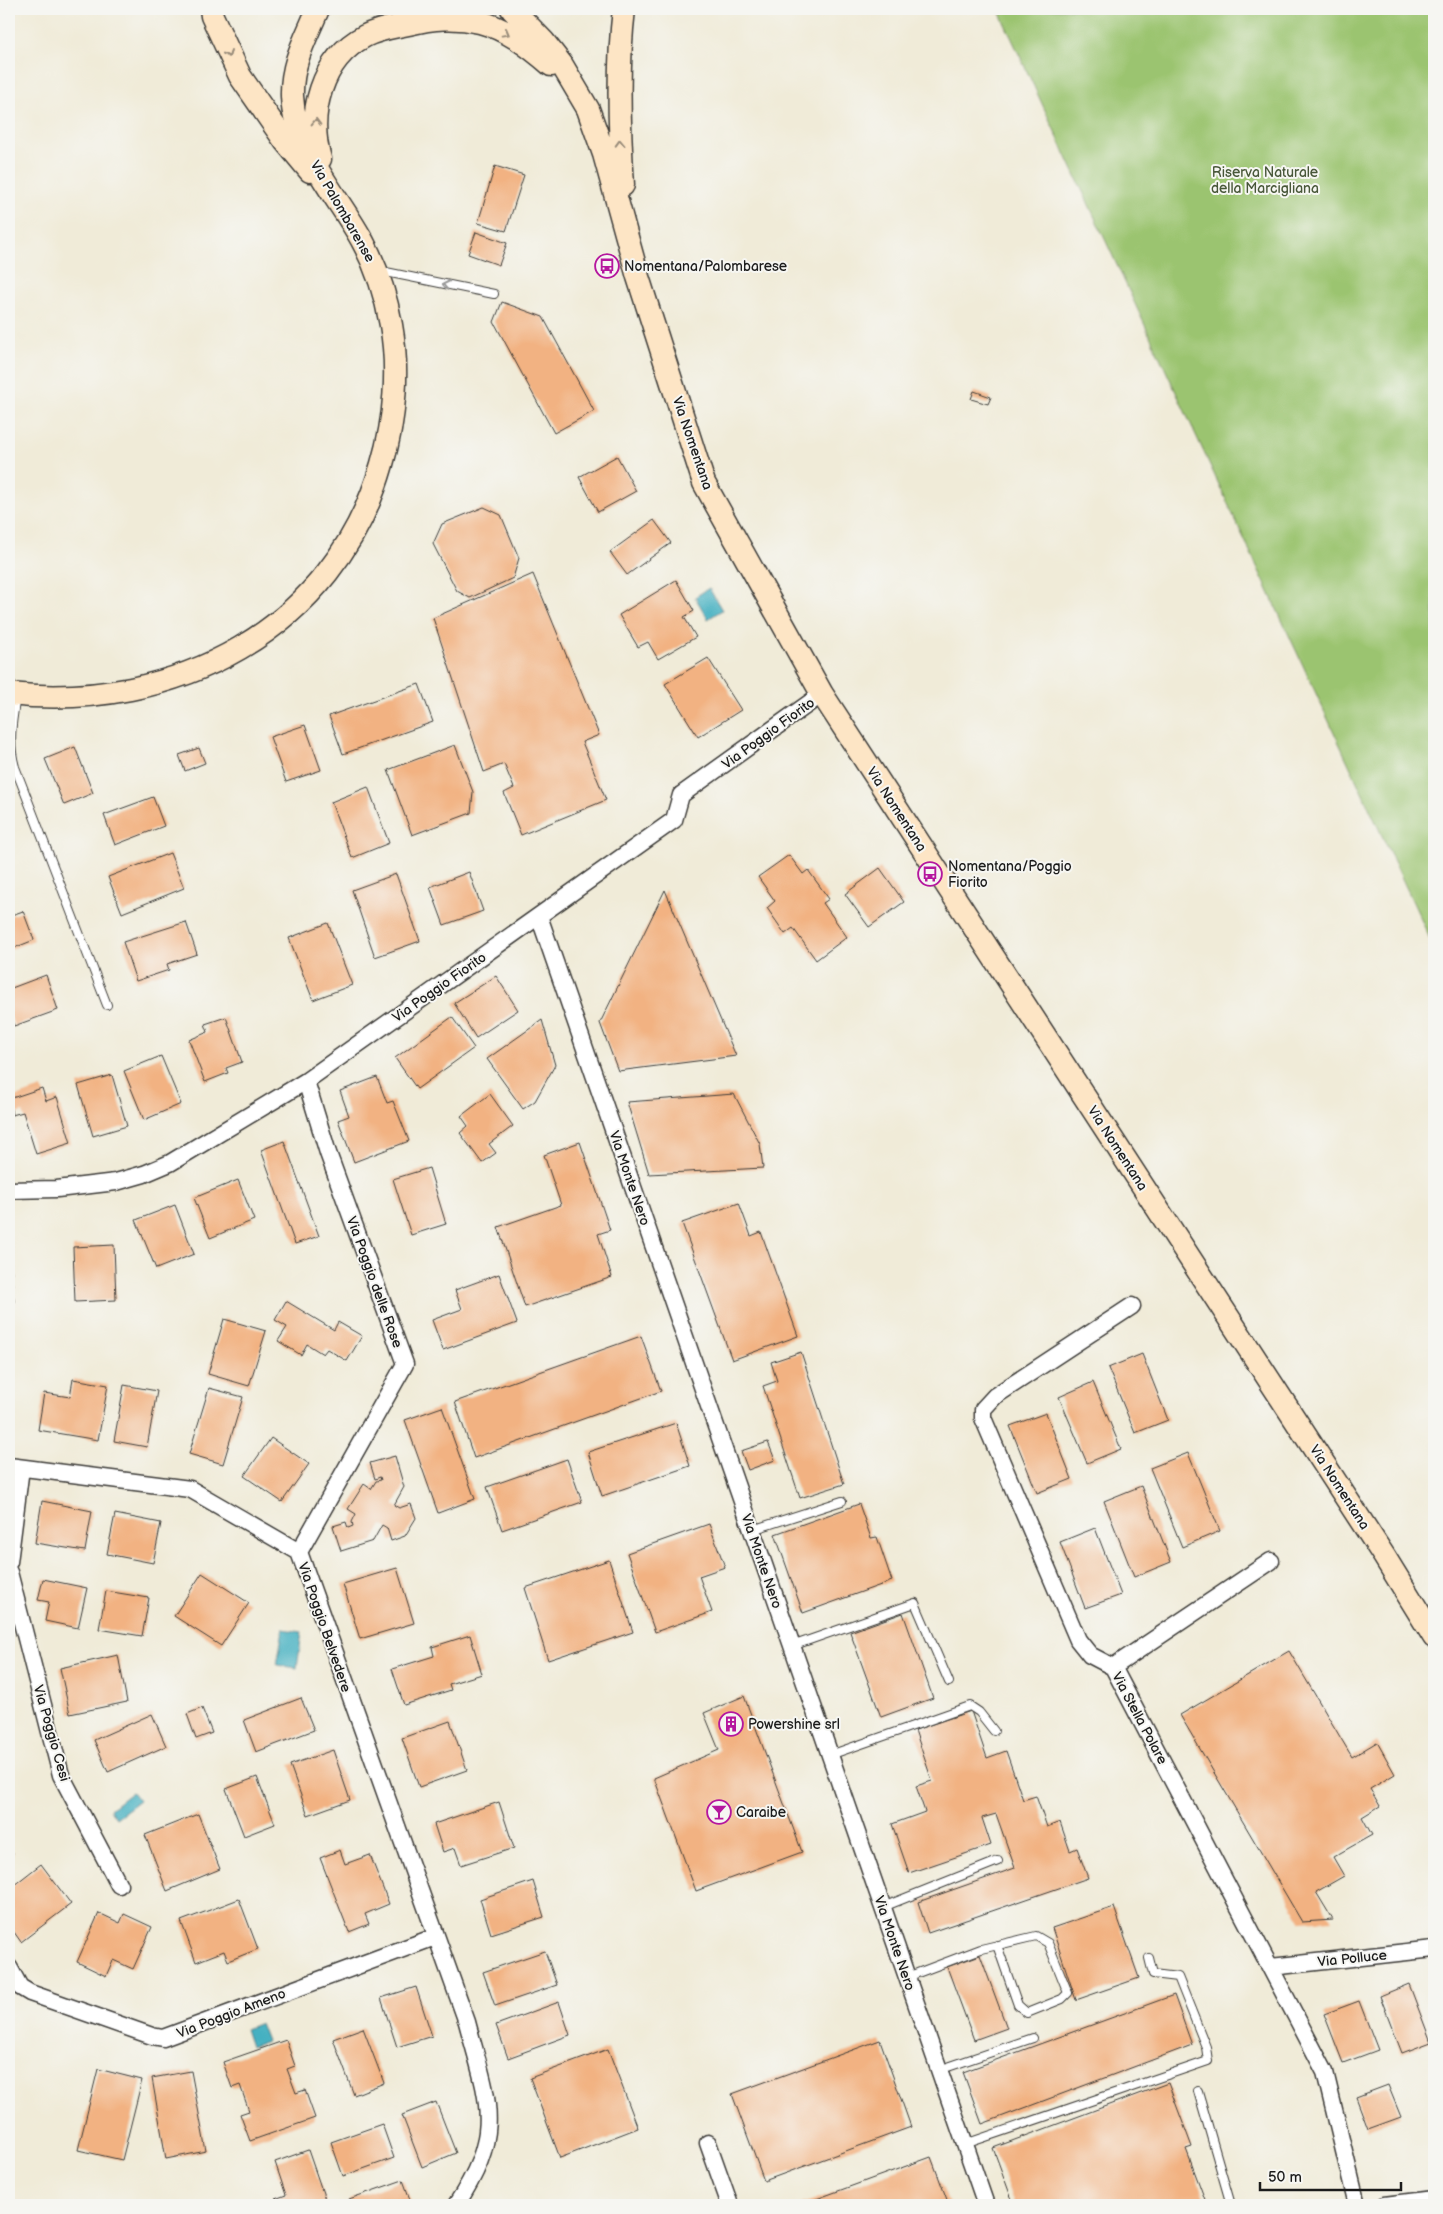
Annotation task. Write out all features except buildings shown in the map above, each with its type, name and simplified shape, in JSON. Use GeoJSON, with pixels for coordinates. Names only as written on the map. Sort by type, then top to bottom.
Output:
{"type":"FeatureCollection","features":[{"type":"Feature","properties":{"kind":"street"},"geometry":{"type":"LineString","coordinates":[[211,9],[212,16],[240,76],[285,142],[348,216]]}},
{"type":"Feature","properties":{"kind":"street","name":"Via Nomentana"},"geometry":{"type":"LineString","coordinates":[[512,9],[544,42],[579,92],[588,110],[604,154],[638,277],[704,483],[822,694],[1384,1556],[1434,1637]]}},
{"type":"Feature","properties":{"kind":"street"},"geometry":{"type":"LineString","coordinates":[[624,9],[620,37],[620,141],[625,205],[638,277]]}},
{"type":"Feature","properties":{"kind":"street","name":"Via Palombarense"},"geometry":{"type":"LineString","coordinates":[[12,694],[62,697],[98,694],[166,681],[203,667],[248,643],[284,619],[310,594],[352,538],[366,509],[386,451],[392,421],[394,357],[386,298],[376,270],[348,216],[312,159],[294,115],[292,96],[297,55],[317,13]]}},
{"type":"Feature","properties":{"kind":"street"},"geometry":{"type":"LineString","coordinates":[[348,216],[319,157],[315,121],[317,104],[328,72],[344,53],[366,35],[382,29],[428,19],[447,18],[481,22],[502,30],[518,40],[543,58],[579,92]]}},
{"type":"Feature","properties":{"kind":"street","name":"Via Poggio Fiorito"},"geometry":{"type":"LineString","coordinates":[[9,1190],[58,1189],[116,1182],[144,1174],[170,1163],[306,1081],[674,820],[681,795],[822,694]]}},
{"type":"Feature","properties":{"kind":"street","name":"Via Monte Nero"},"geometry":{"type":"LineString","coordinates":[[539,916],[986,2205]]}},
{"type":"Feature","properties":{"kind":"street","name":"Via Poggio delle Rose"},"geometry":{"type":"LineString","coordinates":[[299,1552],[405,1364],[328,1153],[306,1081]]}},
{"type":"Feature","properties":{"kind":"street","name":"Via Stella Polare"},"geometry":{"type":"LineString","coordinates":[[1132,1306],[995,1396],[985,1405],[982,1413],[984,1422],[1078,1640],[1090,1655],[1113,1667],[1325,2072],[1357,2205]]}},
{"type":"Feature","properties":{"kind":"street"},"geometry":{"type":"LineString","coordinates":[[9,1562],[15,1467]]}},
{"type":"Feature","properties":{"kind":"street","name":"Via Poggio Belvedere"},"geometry":{"type":"LineString","coordinates":[[15,1467],[190,1489],[299,1552],[435,1937],[467,2022],[490,2112],[482,2156],[456,2205]]}},
{"type":"Feature","properties":{"kind":"street"},"geometry":{"type":"LineString","coordinates":[[1113,1667],[1271,1561]]}},
{"type":"Feature","properties":{"kind":"street","name":"Via Poggio Cesi"},"geometry":{"type":"LineString","coordinates":[[9,1572],[61,1775],[119,1885]]}},
{"type":"Feature","properties":{"kind":"street","name":"Via Poggio Ameno"},"geometry":{"type":"LineString","coordinates":[[9,1968],[20,1987],[30,1993],[152,2036],[163,2038],[435,1937]]}},
{"type":"Feature","properties":{"kind":"street","name":"Via Polluce"},"geometry":{"type":"LineString","coordinates":[[1270,1967],[1434,1949]]}},
{"type":"Feature","properties":{"kind":"street"},"geometry":{"type":"LineString","coordinates":[[708,2143],[730,2205]]}},
{"type":"Feature","properties":{"kind":"street"},"geometry":{"type":"LineString","coordinates":[[1385,2205],[1434,2199]]}},
{"type":"Feature","properties":{"kind":"lane"},"geometry":{"type":"LineString","coordinates":[[376,270],[494,294]]}},
{"type":"Feature","properties":{"kind":"lane"},"geometry":{"type":"LineString","coordinates":[[12,694],[11,752],[15,768],[107,1005]]}},
{"type":"Feature","properties":{"kind":"lane"},"geometry":{"type":"LineString","coordinates":[[752,1530],[842,1501]]}},
{"type":"Feature","properties":{"kind":"lane"},"geometry":{"type":"LineString","coordinates":[[792,1646],[915,1603],[949,1682]]}},
{"type":"Feature","properties":{"kind":"lane"},"geometry":{"type":"LineString","coordinates":[[830,1755],[970,1706],[978,1712],[994,1731]]}},
{"type":"Feature","properties":{"kind":"lane"},"geometry":{"type":"LineString","coordinates":[[883,1907],[998,1861]]}},
{"type":"Feature","properties":{"kind":"lane"},"geometry":{"type":"LineString","coordinates":[[907,1977],[981,1949],[1036,1936],[1048,1943],[1068,1993],[1062,1999],[1027,2013],[1018,2005],[998,1945]]}},
{"type":"Feature","properties":{"kind":"lane"},"geometry":{"type":"LineString","coordinates":[[965,2144],[1208,2060],[1206,2047],[1178,1978],[1153,1974],[1149,1958]]}},
{"type":"Feature","properties":{"kind":"lane"},"geometry":{"type":"LineString","coordinates":[[939,2070],[1033,2038]]}},
{"type":"Feature","properties":{"kind":"lane"},"geometry":{"type":"LineString","coordinates":[[1198,2091],[1232,2205]]}},
{"type":"Feature","properties":{"kind":"green space","name":"Riserva Naturale della Marcigliana"},"geometry":{"type":"Polygon","coordinates":[[[998,9],[1434,9],[1434,947],[1431,941],[998,9]]]}},
{"type":"Feature","properties":{"kind":"water"},"geometry":{"type":"Polygon","coordinates":[[[709,588],[722,610],[708,619],[695,597],[709,588]]]}},
{"type":"Feature","properties":{"kind":"water"},"geometry":{"type":"Polygon","coordinates":[[[283,1629],[302,1632],[297,1668],[277,1665],[283,1629]]]}},
{"type":"Feature","properties":{"kind":"water"},"geometry":{"type":"Polygon","coordinates":[[[132,1792],[139,1801],[116,1818],[110,1809],[132,1792]]]}},
{"type":"Feature","properties":{"kind":"water"},"geometry":{"type":"Polygon","coordinates":[[[260,2023],[267,2041],[251,2047],[245,2029],[260,2023]]]}},
{"type":"Feature","properties":{"kind":"place","name":"Nomentana/Palombarese"},"geometry":{"type":"Point","coordinates":[607,266]}},
{"type":"Feature","properties":{"kind":"place","name":"Nomentana/Poggio Fiorito"},"geometry":{"type":"Point","coordinates":[930,874]}},
{"type":"Feature","properties":{"kind":"place","name":"Powershine srl"},"geometry":{"type":"Point","coordinates":[731,1724]}},
{"type":"Feature","properties":{"kind":"place","name":"Caraibe"},"geometry":{"type":"Point","coordinates":[719,1812]}}]}
